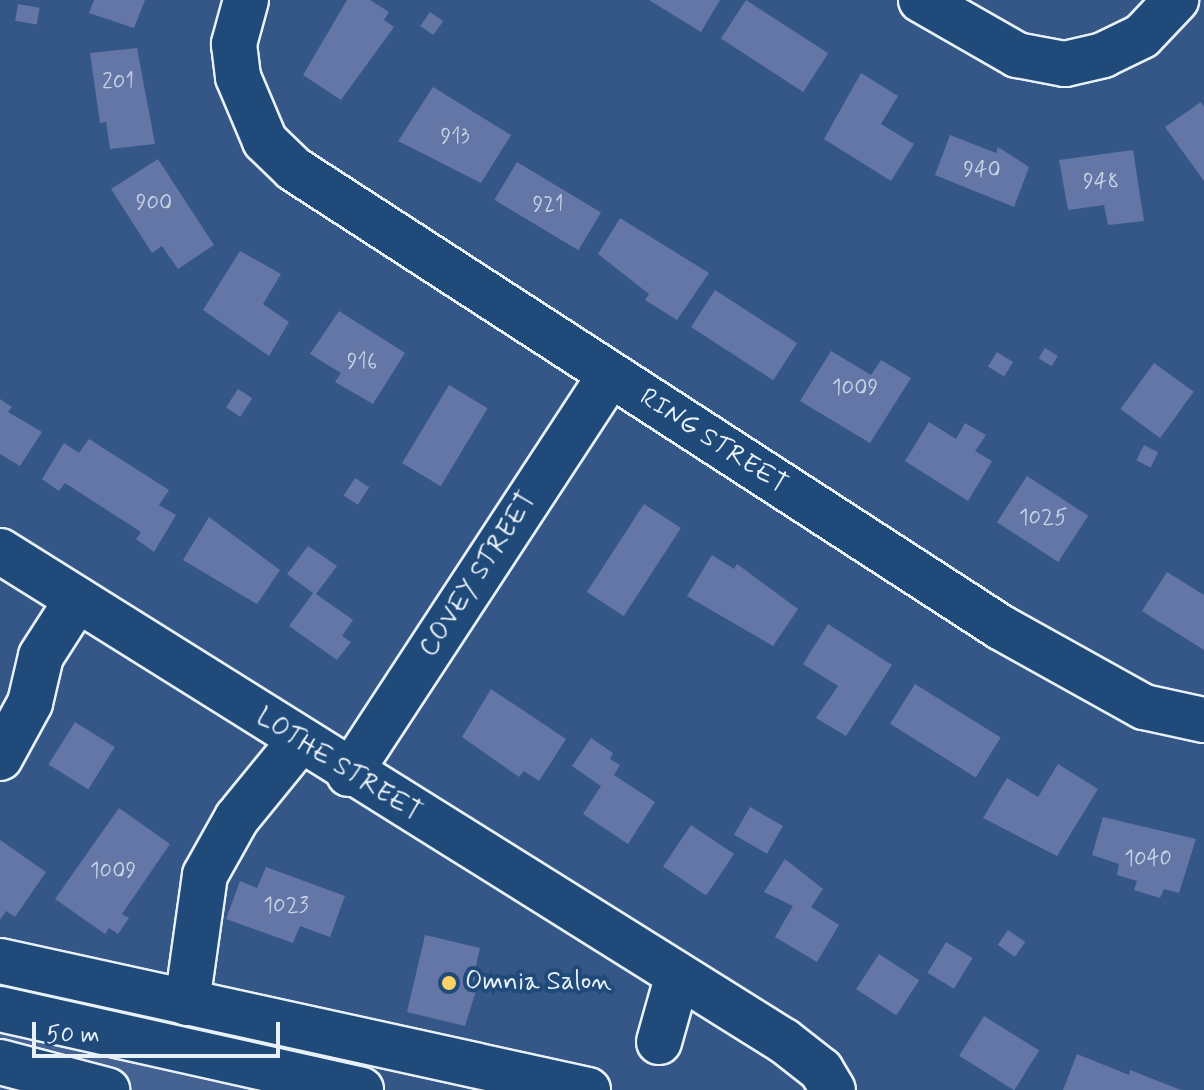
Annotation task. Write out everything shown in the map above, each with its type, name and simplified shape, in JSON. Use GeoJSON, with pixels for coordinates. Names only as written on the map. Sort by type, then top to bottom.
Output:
{"type":"FeatureCollection","features":[{"type":"Feature","properties":{"kind":"street","name":"RING STREET"},"geometry":{"type":"LineString","coordinates":[[246,0],[234,44],[252,116],[265,141],[332,197],[1099,686],[1144,707],[1204,720]]}},
{"type":"Feature","properties":{"kind":"street"},"geometry":{"type":"LineString","coordinates":[[921,0],[1017,55],[1065,64],[1126,44],[1176,0]]}},
{"type":"Feature","properties":{"kind":"street","name":"COVEY STREET"},"geometry":{"type":"LineString","coordinates":[[349,774],[609,376]]}},
{"type":"Feature","properties":{"kind":"street","name":"LOTHE STREET"},"geometry":{"type":"LineString","coordinates":[[0,551],[349,774],[804,1054],[833,1090]]}},
{"type":"Feature","properties":{"kind":"street"},"geometry":{"type":"LineString","coordinates":[[0,758],[30,703],[41,656],[77,600]]}},
{"type":"Feature","properties":{"kind":"street"},"geometry":{"type":"LineString","coordinates":[[187,1003],[205,875],[237,818],[299,742]]}},
{"type":"Feature","properties":{"kind":"street"},"geometry":{"type":"LineString","coordinates":[[0,961],[588,1090]]}},
{"type":"Feature","properties":{"kind":"street"},"geometry":{"type":"LineString","coordinates":[[659,1042],[677,978]]}},
{"type":"Feature","properties":{"kind":"street"},"geometry":{"type":"LineString","coordinates":[[0,1009],[361,1090]]}},
{"type":"Feature","properties":{"kind":"street"},"geometry":{"type":"LineString","coordinates":[[1,1068],[107,1090]]}},
{"type":"Feature","properties":{"kind":"shaded area"},"geometry":{"type":"Polygon","coordinates":[[[0,1034],[259,1090],[0,1090],[0,1034]]]}},
{"type":"Feature","properties":{"kind":"building"},"geometry":{"type":"Polygon","coordinates":[[[94,0],[145,0],[134,28],[89,13],[94,0]]]}},
{"type":"Feature","properties":{"kind":"building"},"geometry":{"type":"Polygon","coordinates":[[[347,0],[370,0],[389,12],[384,20],[394,27],[341,100],[303,75],[347,0]]]}},
{"type":"Feature","properties":{"kind":"building"},"geometry":{"type":"Polygon","coordinates":[[[649,0],[720,0],[701,32],[649,0]]]}},
{"type":"Feature","properties":{"kind":"building"},"geometry":{"type":"Polygon","coordinates":[[[746,0],[828,53],[803,92],[721,39],[746,0]]]}},
{"type":"Feature","properties":{"kind":"building"},"geometry":{"type":"Polygon","coordinates":[[[18,4],[40,8],[37,25],[15,21],[18,4]]]}},
{"type":"Feature","properties":{"kind":"building"},"geometry":{"type":"Polygon","coordinates":[[[430,12],[443,21],[433,35],[420,26],[430,12]]]}},
{"type":"Feature","properties":{"kind":"building"},"geometry":{"type":"Polygon","coordinates":[[[137,48],[155,144],[110,149],[106,122],[100,123],[90,53],[137,48]]]}},
{"type":"Feature","properties":{"kind":"building"},"geometry":{"type":"Polygon","coordinates":[[[861,73],[898,96],[881,124],[914,144],[891,181],[824,139],[861,73]]]}},
{"type":"Feature","properties":{"kind":"building"},"geometry":{"type":"Polygon","coordinates":[[[433,87],[511,135],[481,183],[398,141],[433,87]]]}},
{"type":"Feature","properties":{"kind":"building"},"geometry":{"type":"Polygon","coordinates":[[[1201,102],[1204,107],[1204,181],[1165,127],[1201,102]]]}},
{"type":"Feature","properties":{"kind":"building"},"geometry":{"type":"Polygon","coordinates":[[[950,135],[996,153],[998,147],[1029,167],[1014,207],[935,175],[950,135]]]}},
{"type":"Feature","properties":{"kind":"building"},"geometry":{"type":"Polygon","coordinates":[[[1133,150],[1144,221],[1108,225],[1104,205],[1068,210],[1059,160],[1133,150]]]}},
{"type":"Feature","properties":{"kind":"building"},"geometry":{"type":"Polygon","coordinates":[[[158,159],[214,245],[178,269],[162,246],[152,253],[111,189],[158,159]]]}},
{"type":"Feature","properties":{"kind":"building"},"geometry":{"type":"Polygon","coordinates":[[[517,162],[601,212],[578,250],[494,200],[517,162]]]}},
{"type":"Feature","properties":{"kind":"building"},"geometry":{"type":"Polygon","coordinates":[[[620,218],[709,273],[677,320],[645,300],[649,294],[598,254],[620,218]]]}},
{"type":"Feature","properties":{"kind":"building"},"geometry":{"type":"Polygon","coordinates":[[[240,251],[281,274],[263,304],[289,322],[269,356],[203,310],[240,251]]]}},
{"type":"Feature","properties":{"kind":"building"},"geometry":{"type":"Polygon","coordinates":[[[715,290],[797,343],[773,380],[691,327],[715,290]]]}},
{"type":"Feature","properties":{"kind":"building"},"geometry":{"type":"Polygon","coordinates":[[[339,311],[405,353],[373,404],[335,382],[341,373],[310,354],[339,311]]]}},
{"type":"Feature","properties":{"kind":"building"},"geometry":{"type":"Polygon","coordinates":[[[1045,348],[1058,356],[1051,366],[1039,358],[1045,348]]]}},
{"type":"Feature","properties":{"kind":"building"},"geometry":{"type":"Polygon","coordinates":[[[831,351],[871,375],[881,360],[911,378],[870,443],[800,401],[831,351]]]}},
{"type":"Feature","properties":{"kind":"building"},"geometry":{"type":"Polygon","coordinates":[[[997,352],[1013,362],[1004,376],[988,366],[997,352]]]}},
{"type":"Feature","properties":{"kind":"building"},"geometry":{"type":"Polygon","coordinates":[[[1154,363],[1194,392],[1160,438],[1120,409],[1154,363]]]}},
{"type":"Feature","properties":{"kind":"building"},"geometry":{"type":"Polygon","coordinates":[[[449,385],[488,408],[441,486],[402,463],[449,385]]]}},
{"type":"Feature","properties":{"kind":"building"},"geometry":{"type":"Polygon","coordinates":[[[238,389],[252,398],[240,417],[226,407],[238,389]]]}},
{"type":"Feature","properties":{"kind":"building"},"geometry":{"type":"Polygon","coordinates":[[[0,399],[12,407],[8,412],[42,432],[20,466],[0,454],[0,399]]]}},
{"type":"Feature","properties":{"kind":"building"},"geometry":{"type":"Polygon","coordinates":[[[929,422],[956,439],[965,423],[986,435],[975,451],[992,461],[968,501],[905,461],[929,422]]]}},
{"type":"Feature","properties":{"kind":"building"},"geometry":{"type":"Polygon","coordinates":[[[89,439],[169,490],[159,505],[176,515],[154,552],[136,539],[141,532],[65,483],[59,491],[42,479],[64,443],[79,453],[89,439]]]}},
{"type":"Feature","properties":{"kind":"building"},"geometry":{"type":"Polygon","coordinates":[[[1144,445],[1158,452],[1151,467],[1136,460],[1144,445]]]}},
{"type":"Feature","properties":{"kind":"building"},"geometry":{"type":"Polygon","coordinates":[[[1027,476],[1088,516],[1058,562],[997,522],[1027,476]]]}},
{"type":"Feature","properties":{"kind":"building"},"geometry":{"type":"Polygon","coordinates":[[[355,478],[369,487],[358,505],[344,496],[355,478]]]}},
{"type":"Feature","properties":{"kind":"building"},"geometry":{"type":"Polygon","coordinates":[[[644,504],[681,528],[624,616],[587,592],[644,504]]]}},
{"type":"Feature","properties":{"kind":"building"},"geometry":{"type":"Polygon","coordinates":[[[209,517],[280,570],[257,604],[183,560],[209,517]]]}},
{"type":"Feature","properties":{"kind":"building"},"geometry":{"type":"Polygon","coordinates":[[[308,546],[337,566],[316,594],[353,620],[342,636],[351,642],[337,660],[289,626],[313,593],[287,574],[308,546]]]}},
{"type":"Feature","properties":{"kind":"building"},"geometry":{"type":"Polygon","coordinates":[[[712,555],[734,569],[737,564],[798,609],[773,646],[687,596],[712,555]]]}},
{"type":"Feature","properties":{"kind":"building"},"geometry":{"type":"Polygon","coordinates":[[[1167,572],[1204,595],[1204,650],[1142,611],[1167,572]]]}},
{"type":"Feature","properties":{"kind":"building"},"geometry":{"type":"Polygon","coordinates":[[[828,624],[892,665],[846,736],[816,718],[838,686],[803,664],[828,624]]]}},
{"type":"Feature","properties":{"kind":"building"},"geometry":{"type":"Polygon","coordinates":[[[915,684],[1001,738],[976,777],[890,724],[915,684]]]}},
{"type":"Feature","properties":{"kind":"building"},"geometry":{"type":"Polygon","coordinates":[[[491,689],[566,739],[539,781],[524,771],[519,777],[462,737],[491,689]]]}},
{"type":"Feature","properties":{"kind":"building"},"geometry":{"type":"Polygon","coordinates":[[[75,722],[115,747],[88,789],[49,764],[75,722]]]}},
{"type":"Feature","properties":{"kind":"building"},"geometry":{"type":"Polygon","coordinates":[[[591,738],[613,753],[610,759],[620,765],[614,775],[655,802],[628,844],[583,814],[601,786],[572,766],[591,738]]]}},
{"type":"Feature","properties":{"kind":"building"},"geometry":{"type":"Polygon","coordinates":[[[1058,764],[1098,789],[1057,856],[983,818],[1007,778],[1038,797],[1058,764]]]}},
{"type":"Feature","properties":{"kind":"building"},"geometry":{"type":"Polygon","coordinates":[[[750,807],[783,826],[767,854],[734,835],[750,807]]]}},
{"type":"Feature","properties":{"kind":"building"},"geometry":{"type":"Polygon","coordinates":[[[119,808],[170,844],[122,914],[129,918],[118,934],[109,928],[105,934],[55,899],[119,808]]]}},
{"type":"Feature","properties":{"kind":"building"},"geometry":{"type":"Polygon","coordinates":[[[1103,817],[1196,839],[1179,893],[1164,889],[1160,898],[1134,890],[1137,881],[1117,875],[1119,864],[1092,855],[1103,817]]]}},
{"type":"Feature","properties":{"kind":"building"},"geometry":{"type":"Polygon","coordinates":[[[691,825],[734,854],[706,896],[663,866],[691,825]]]}},
{"type":"Feature","properties":{"kind":"building"},"geometry":{"type":"Polygon","coordinates":[[[0,840],[46,872],[15,917],[6,911],[0,920],[0,840]]]}},
{"type":"Feature","properties":{"kind":"building"},"geometry":{"type":"Polygon","coordinates":[[[785,859],[823,889],[811,907],[839,925],[817,962],[775,937],[793,906],[764,892],[785,859]]]}},
{"type":"Feature","properties":{"kind":"building"},"geometry":{"type":"Polygon","coordinates":[[[266,867],[345,896],[330,937],[300,926],[293,943],[226,919],[240,881],[257,888],[266,867]]]}},
{"type":"Feature","properties":{"kind":"building"},"geometry":{"type":"Polygon","coordinates":[[[1008,930],[1025,942],[1015,957],[998,945],[1008,930]]]}},
{"type":"Feature","properties":{"kind":"building"},"geometry":{"type":"Polygon","coordinates":[[[425,935],[480,948],[475,970],[482,972],[465,1026],[407,1012],[425,935]]]}},
{"type":"Feature","properties":{"kind":"building"},"geometry":{"type":"Polygon","coordinates":[[[946,942],[973,958],[954,989],[927,973],[946,942]]]}},
{"type":"Feature","properties":{"kind":"building"},"geometry":{"type":"Polygon","coordinates":[[[879,954],[919,980],[896,1015],[856,989],[879,954]]]}},
{"type":"Feature","properties":{"kind":"building"},"geometry":{"type":"Polygon","coordinates":[[[984,1016],[1039,1050],[1014,1090],[959,1056],[984,1016]]]}},
{"type":"Feature","properties":{"kind":"building"},"geometry":{"type":"Polygon","coordinates":[[[1077,1054],[1129,1075],[1130,1070],[1181,1090],[1063,1090],[1077,1054]]]}},
{"type":"Feature","properties":{"kind":"place","name":"Omnia Salon"},"geometry":{"type":"Point","coordinates":[449,983]}}]}
